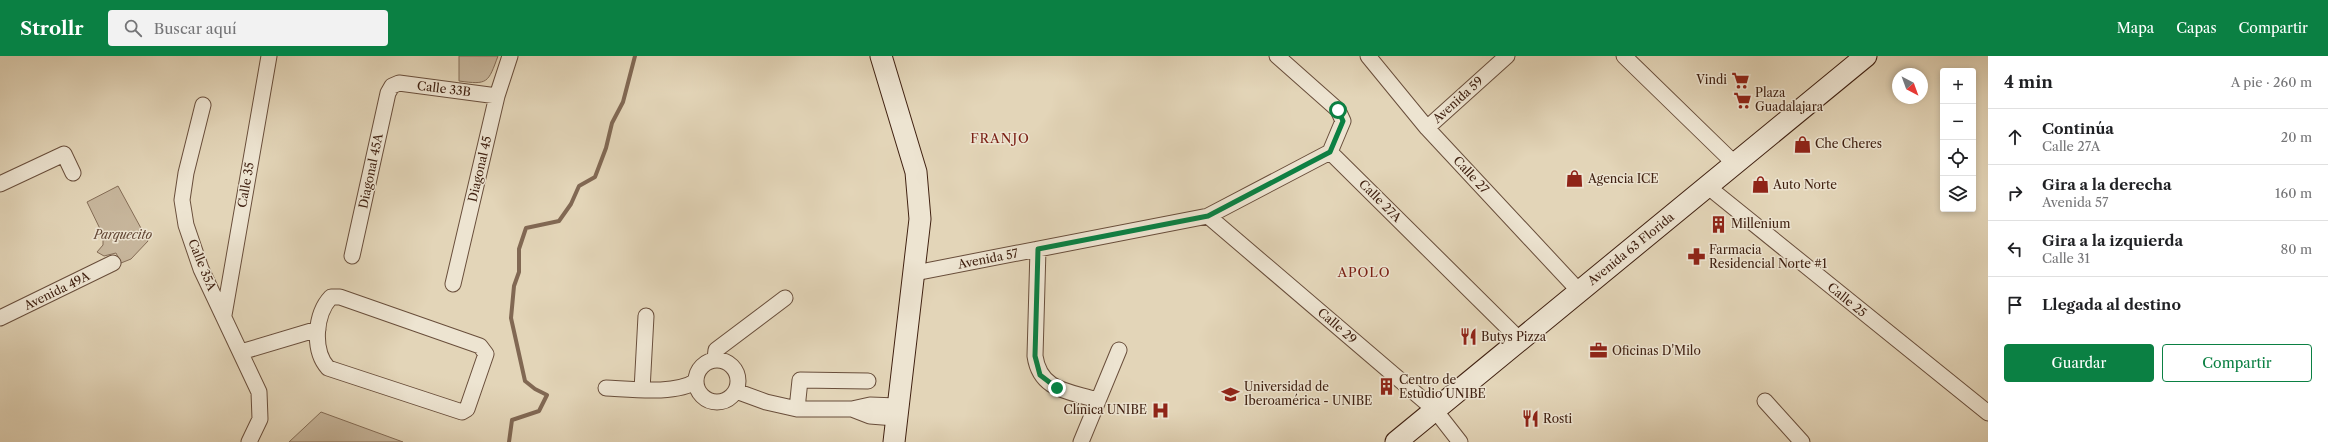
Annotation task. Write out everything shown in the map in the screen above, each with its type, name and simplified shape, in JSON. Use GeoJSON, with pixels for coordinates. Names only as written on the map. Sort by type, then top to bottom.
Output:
{"type":"FeatureCollection","features":[{"type":"Feature","properties":{"kind":"main road"},"geometry":{"type":"LineString","coordinates":[[881,56],[916,172],[920,219],[915,273],[896,412],[894,442]]}},
{"type":"Feature","properties":{"kind":"main road","name":"Avenida 63 Florida"},"geometry":{"type":"LineString","coordinates":[[1396,442],[1866,56]]}},
{"type":"Feature","properties":{"kind":"street","name":"Calle 35"},"geometry":{"type":"LineString","coordinates":[[224,315],[269,56]]}},
{"type":"Feature","properties":{"kind":"street","name":"Diagonal 45"},"geometry":{"type":"LineString","coordinates":[[453,284],[497,96],[510,56]]}},
{"type":"Feature","properties":{"kind":"street"},"geometry":{"type":"LineString","coordinates":[[1277,56],[1338,110],[1343,121],[1330,152]]}},
{"type":"Feature","properties":{"kind":"street","name":"Calle 27"},"geometry":{"type":"LineString","coordinates":[[1368,56],[1427,128],[1579,291]]}},
{"type":"Feature","properties":{"kind":"street","name":"Avenida 59"},"geometry":{"type":"LineString","coordinates":[[1427,128],[1507,56]]}},
{"type":"Feature","properties":{"kind":"street"},"geometry":{"type":"LineString","coordinates":[[1624,56],[1734,163]]}},
{"type":"Feature","properties":{"kind":"street","name":"Calle 33B"},"geometry":{"type":"LineString","coordinates":[[392,86],[399,83],[497,96]]}},
{"type":"Feature","properties":{"kind":"street","name":"Diagonal 45A"},"geometry":{"type":"LineString","coordinates":[[352,256],[388,93],[392,86]]}},
{"type":"Feature","properties":{"kind":"street","name":"Calle 35A"},"geometry":{"type":"LineString","coordinates":[[203,105],[186,173],[182,200],[186,225],[201,269],[260,392],[260,419],[249,442]]}},
{"type":"Feature","properties":{"kind":"street","name":"Avenida 57"},"geometry":{"type":"LineString","coordinates":[[915,273],[1208,216],[1330,152]]}},
{"type":"Feature","properties":{"kind":"street","name":"Calle 27A"},"geometry":{"type":"LineString","coordinates":[[1330,152],[1520,340]]}},
{"type":"Feature","properties":{"kind":"street"},"geometry":{"type":"LineString","coordinates":[[0,184],[64,154],[73,173]]}},
{"type":"Feature","properties":{"kind":"street","name":"Calle 25"},"geometry":{"type":"LineString","coordinates":[[1707,186],[1988,413]]}},
{"type":"Feature","properties":{"kind":"street","name":"Calle 29"},"geometry":{"type":"LineString","coordinates":[[1208,216],[1435,410],[1460,442]]}},
{"type":"Feature","properties":{"kind":"street"},"geometry":{"type":"LineString","coordinates":[[1038,249],[1035,356],[1038,371],[1047,382],[1057,388],[1097,400]]}},
{"type":"Feature","properties":{"kind":"street","name":"Avenida 49A"},"geometry":{"type":"LineString","coordinates":[[0,318],[113,263]]}},
{"type":"Feature","properties":{"kind":"street"},"geometry":{"type":"LineString","coordinates":[[331,297],[340,297],[480,346],[486,354],[467,409],[462,412],[328,368],[322,361],[318,351],[318,329],[325,303],[331,297]]}},
{"type":"Feature","properties":{"kind":"street"},"geometry":{"type":"LineString","coordinates":[[715,359],[716,350],[785,298]]}},
{"type":"Feature","properties":{"kind":"street"},"geometry":{"type":"LineString","coordinates":[[642,390],[646,316]]}},
{"type":"Feature","properties":{"kind":"street"},"geometry":{"type":"LineString","coordinates":[[241,352],[318,329]]}},
{"type":"Feature","properties":{"kind":"street"},"geometry":{"type":"LineString","coordinates":[[1081,442],[1097,400],[1119,350]]}},
{"type":"Feature","properties":{"kind":"street"},"geometry":{"type":"LineString","coordinates":[[715,359],[728,362],[737,372],[738,384],[736,390],[724,401],[712,401],[702,396],[696,381],[699,369],[703,364],[715,359]]}},
{"type":"Feature","properties":{"kind":"street"},"geometry":{"type":"LineString","coordinates":[[797,409],[800,380],[868,381]]}},
{"type":"Feature","properties":{"kind":"street"},"geometry":{"type":"LineString","coordinates":[[606,388],[642,390],[687,388],[696,381]]}},
{"type":"Feature","properties":{"kind":"street"},"geometry":{"type":"LineString","coordinates":[[736,390],[766,402],[797,409],[852,409],[870,416],[896,412]]}},
{"type":"Feature","properties":{"kind":"street"},"geometry":{"type":"LineString","coordinates":[[1765,401],[1802,442]]}},
{"type":"Feature","properties":{"kind":"green space"},"geometry":{"type":"Polygon","coordinates":[[[459,56],[498,56],[489,77],[486,80],[476,83],[459,81],[459,56]]]}},
{"type":"Feature","properties":{"kind":"green space","name":"Parquecito"},"geometry":{"type":"Polygon","coordinates":[[[118,186],[148,241],[131,259],[121,263],[116,253],[104,256],[97,252],[103,245],[103,235],[87,202],[118,186]]]}},
{"type":"Feature","properties":{"kind":"green space"},"geometry":{"type":"Polygon","coordinates":[[[321,412],[403,442],[289,442],[321,412]]]}},
{"type":"Feature","properties":{"kind":"waterway"},"geometry":{"type":"LineString","coordinates":[[509,442],[512,420],[539,411],[547,395],[535,389],[525,381],[511,318],[514,286],[519,272],[519,249],[526,228],[559,221],[571,204],[579,186],[595,177],[606,148],[612,123],[623,102],[635,56]]}},
{"type":"Feature","properties":{"kind":"place","name":"Vindi"},"geometry":{"type":"Point","coordinates":[1740,80]}},
{"type":"Feature","properties":{"kind":"place","name":"Plaza Guadalajara"},"geometry":{"type":"Point","coordinates":[1742,100]}},
{"type":"Feature","properties":{"kind":"place","name":"Che Cheres"},"geometry":{"type":"Point","coordinates":[1802,144]}},
{"type":"Feature","properties":{"kind":"place","name":"Agencia ICE"},"geometry":{"type":"Point","coordinates":[1575,179]}},
{"type":"Feature","properties":{"kind":"place","name":"Auto Norte"},"geometry":{"type":"Point","coordinates":[1760,185]}},
{"type":"Feature","properties":{"kind":"place","name":"Millenium"},"geometry":{"type":"Point","coordinates":[1718,224]}},
{"type":"Feature","properties":{"kind":"place","name":"Farmacia Residencial Norte #1"},"geometry":{"type":"Point","coordinates":[1696,257]}},
{"type":"Feature","properties":{"kind":"place","name":"Butys Pizza"},"geometry":{"type":"Point","coordinates":[1468,337]}},
{"type":"Feature","properties":{"kind":"place","name":"Oficinas D'Milo"},"geometry":{"type":"Point","coordinates":[1599,351]}},
{"type":"Feature","properties":{"kind":"place","name":"Centro de Estudio UNIBE"},"geometry":{"type":"Point","coordinates":[1386,387]}},
{"type":"Feature","properties":{"kind":"place","name":"Universidad de Iberoamérica - UNIBE"},"geometry":{"type":"Point","coordinates":[1231,394]}},
{"type":"Feature","properties":{"kind":"place","name":"Clínica UNIBE"},"geometry":{"type":"Point","coordinates":[1160,410]}},
{"type":"Feature","properties":{"kind":"place","name":"Rosti"},"geometry":{"type":"Point","coordinates":[1530,419]}},
{"type":"Feature","properties":{"kind":"district","name":"FRANJO"},"geometry":{"type":"Point","coordinates":[1000,138]}},
{"type":"Feature","properties":{"kind":"district","name":"APOLO"},"geometry":{"type":"Point","coordinates":[1364,272]}},
{"type":"Feature","properties":{"kind":"route"},"geometry":{"type":"LineString","coordinates":[[1057,388],[1047,382],[1040,375],[1036,366],[1038,249],[1208,216],[1330,152],[1343,121],[1338,110]]}}]}
